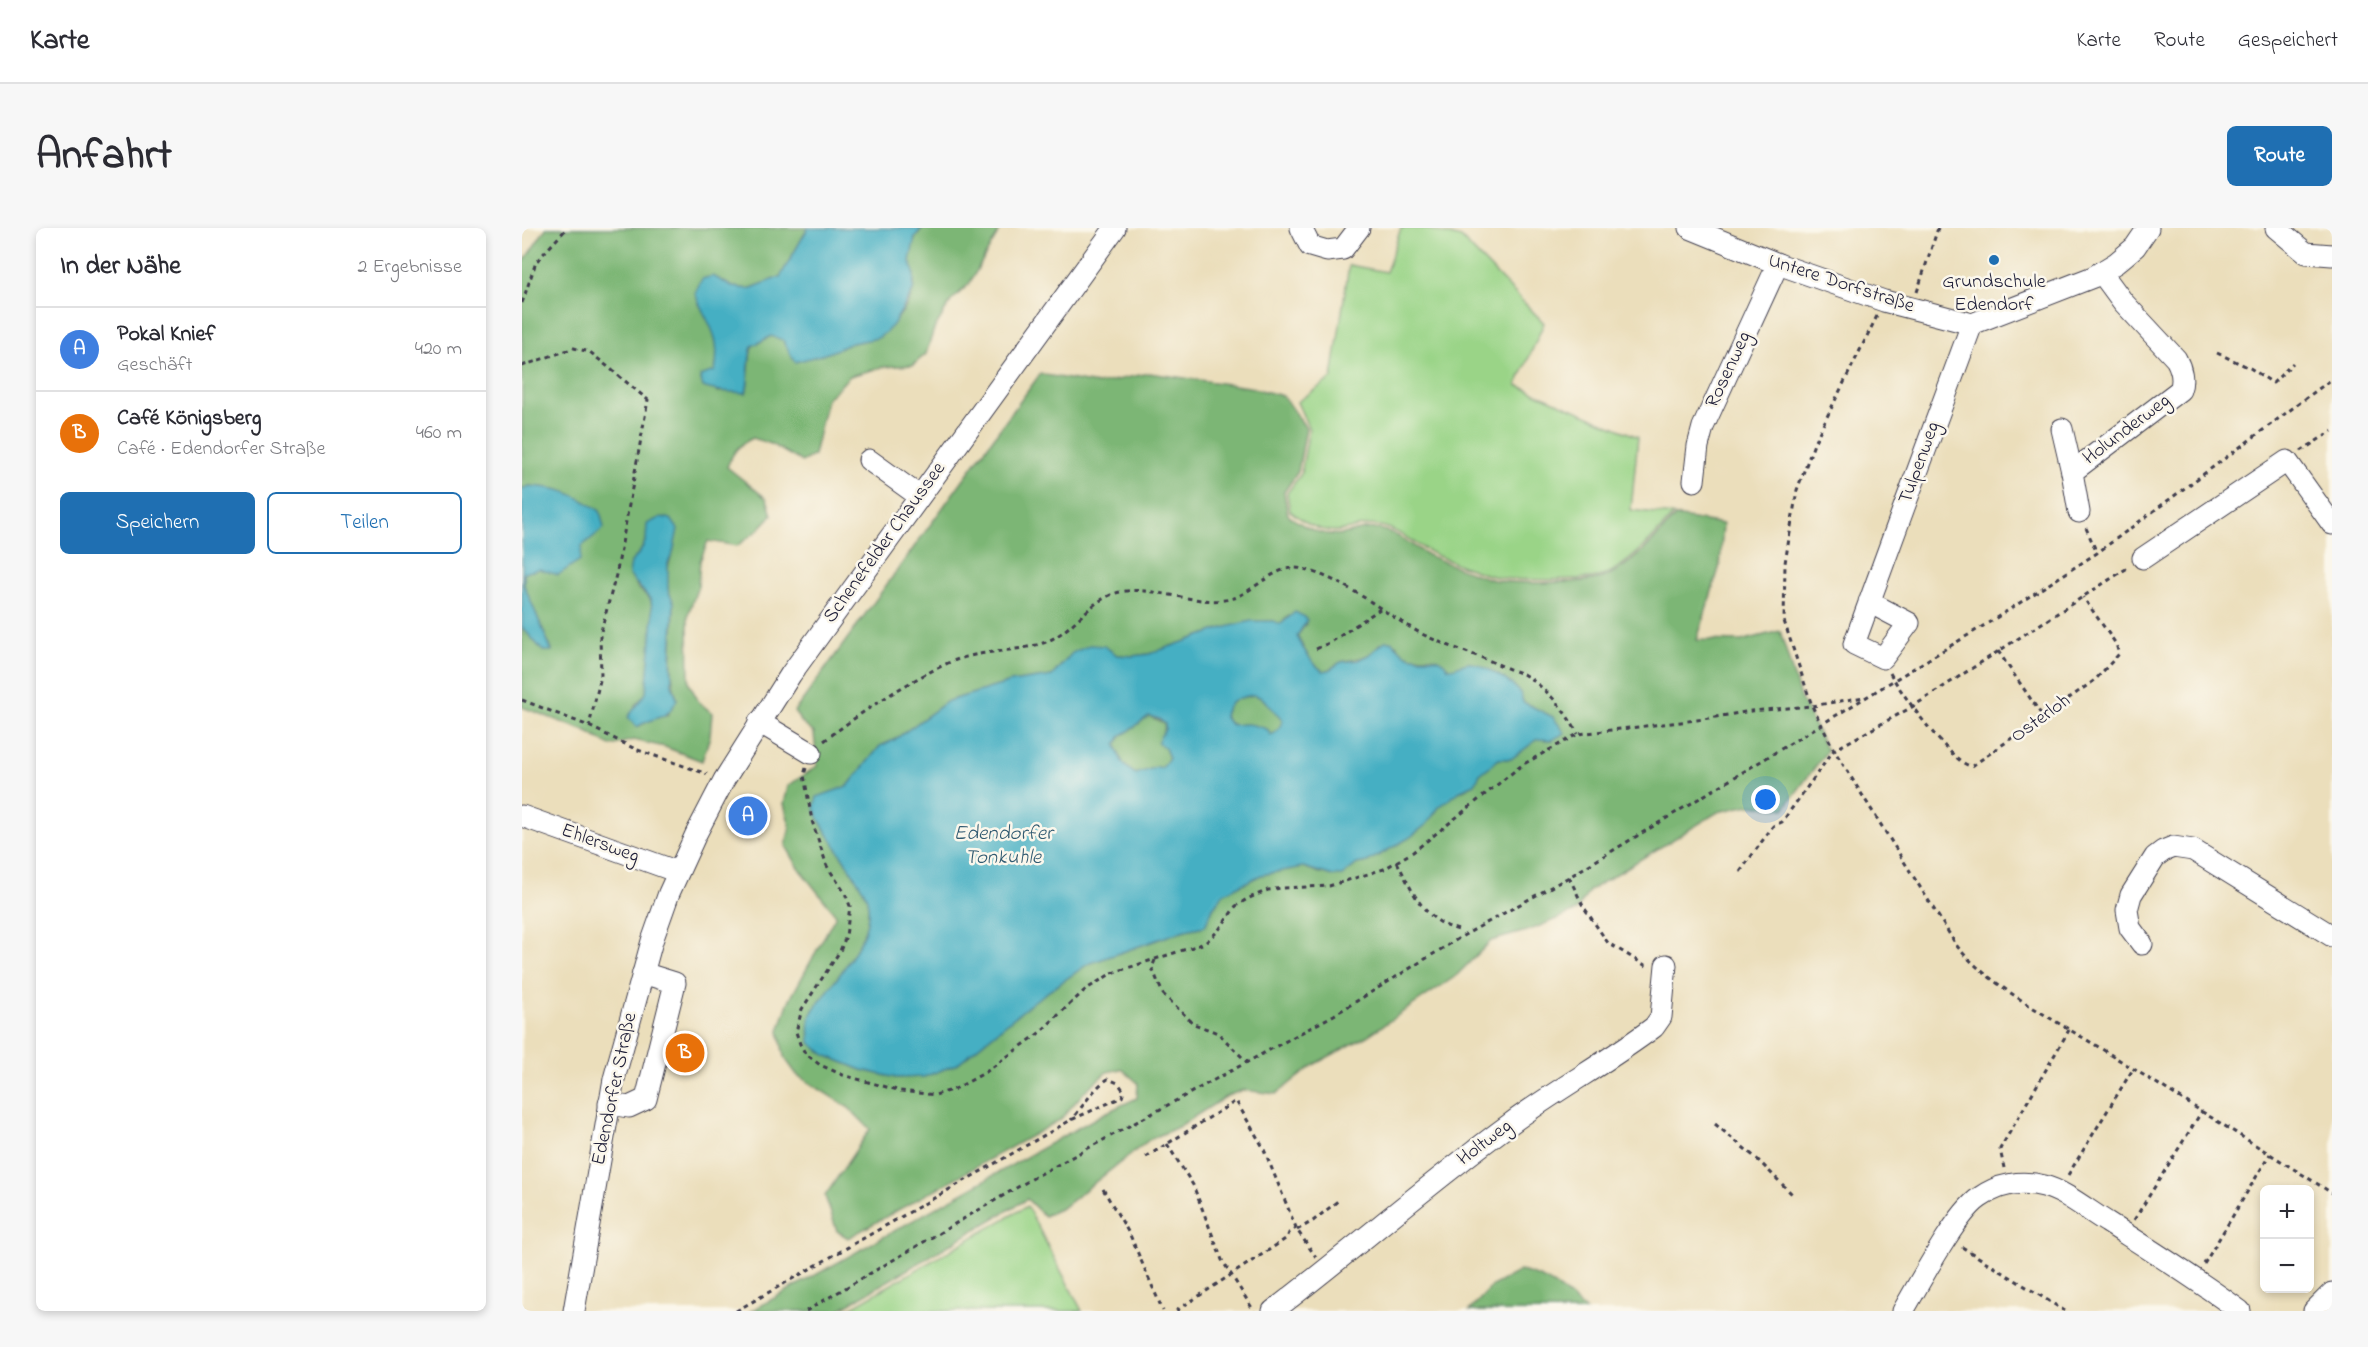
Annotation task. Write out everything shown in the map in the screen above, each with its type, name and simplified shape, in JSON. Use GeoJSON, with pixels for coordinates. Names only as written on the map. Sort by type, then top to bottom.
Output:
{"type":"FeatureCollection","features":[{"type":"Feature","properties":{"kind":"street","name":"Schenefelder Chaussee"},"geometry":{"type":"LineString","coordinates":[[678,872],[724,780],[759,722],[813,643],[1115,228]]}},
{"type":"Feature","properties":{"kind":"street"},"geometry":{"type":"LineString","coordinates":[[1302,228],[1310,246],[1327,251],[1343,249],[1359,228]]}},
{"type":"Feature","properties":{"kind":"street","name":"Untere Dorfstraße"},"geometry":{"type":"LineString","coordinates":[[1690,228],[1778,264],[1884,301],[1972,324]]}},
{"type":"Feature","properties":{"kind":"street"},"geometry":{"type":"LineString","coordinates":[[1972,324],[2047,296],[2101,272],[2135,247],[2148,228]]}},
{"type":"Feature","properties":{"kind":"street"},"geometry":{"type":"LineString","coordinates":[[2276,228],[2306,253],[2332,253]]}},
{"type":"Feature","properties":{"kind":"street","name":"Rosenweg"},"geometry":{"type":"LineString","coordinates":[[1694,481],[1698,446],[1703,427],[1778,264]]}},
{"type":"Feature","properties":{"kind":"street","name":"Holunderweg"},"geometry":{"type":"LineString","coordinates":[[2072,471],[2180,390],[2181,385],[2181,369],[2176,359],[2123,302],[2101,272]]}},
{"type":"Feature","properties":{"kind":"street","name":"Tulpenweg"},"geometry":{"type":"LineString","coordinates":[[1883,658],[1854,644],[1972,324]]}},
{"type":"Feature","properties":{"kind":"street","name":"Holunderweg"},"geometry":{"type":"LineString","coordinates":[[2062,429],[2079,512]]}},
{"type":"Feature","properties":{"kind":"street"},"geometry":{"type":"LineString","coordinates":[[869,460],[919,496]]}},
{"type":"Feature","properties":{"kind":"street"},"geometry":{"type":"LineString","coordinates":[[2143,558],[2287,461],[2332,524]]}},
{"type":"Feature","properties":{"kind":"street"},"geometry":{"type":"LineString","coordinates":[[1869,602],[1910,623],[1883,658]]}},
{"type":"Feature","properties":{"kind":"street"},"geometry":{"type":"LineString","coordinates":[[759,722],[811,753]]}},
{"type":"Feature","properties":{"kind":"street","name":"Ehlersweg"},"geometry":{"type":"LineString","coordinates":[[522,816],[678,872]]}},
{"type":"Feature","properties":{"kind":"street"},"geometry":{"type":"LineString","coordinates":[[2142,944],[2130,928],[2128,901],[2155,857],[2173,847],[2193,850],[2332,936]]}},
{"type":"Feature","properties":{"kind":"street","name":"Edendorfer Straße"},"geometry":{"type":"LineString","coordinates":[[574,1311],[609,1104],[643,974],[678,872]]}},
{"type":"Feature","properties":{"kind":"street","name":"Holtweg"},"geometry":{"type":"LineString","coordinates":[[1273,1311],[1326,1271],[1456,1164],[1510,1124],[1654,1027],[1661,1019],[1665,971]]}},
{"type":"Feature","properties":{"kind":"street"},"geometry":{"type":"LineString","coordinates":[[609,1104],[629,1107],[646,1099],[675,983],[643,974]]}},
{"type":"Feature","properties":{"kind":"street"},"geometry":{"type":"LineString","coordinates":[[1903,1311],[1969,1207],[1991,1190],[2010,1184],[2028,1184],[2058,1192],[2195,1278],[2240,1311]]}},
{"type":"Feature","properties":{"kind":"street"},"geometry":{"type":"LineString","coordinates":[[2314,1311],[2332,1293]]}},
{"type":"Feature","properties":{"kind":"path"},"geometry":{"type":"LineString","coordinates":[[522,303],[536,262],[567,228]]}},
{"type":"Feature","properties":{"kind":"path"},"geometry":{"type":"LineString","coordinates":[[1911,309],[1938,228]]}},
{"type":"Feature","properties":{"kind":"path"},"geometry":{"type":"LineString","coordinates":[[1884,301],[1815,441],[1797,490],[1785,563],[1784,621],[1812,706],[1834,750],[1966,958],[1987,976],[2069,1029],[2332,1193]]}},
{"type":"Feature","properties":{"kind":"path"},"geometry":{"type":"LineString","coordinates":[[522,366],[574,348],[591,352],[648,400],[616,571],[600,635],[601,676],[589,726]]}},
{"type":"Feature","properties":{"kind":"path"},"geometry":{"type":"LineString","coordinates":[[2217,353],[2250,368],[2273,383],[2293,363]]}},
{"type":"Feature","properties":{"kind":"path"},"geometry":{"type":"LineString","coordinates":[[806,1311],[1035,1178],[1334,1015],[1461,938],[1569,877],[1993,620],[2097,553],[2332,379]]}},
{"type":"Feature","properties":{"kind":"path"},"geometry":{"type":"LineString","coordinates":[[2287,461],[2332,431]]}},
{"type":"Feature","properties":{"kind":"path"},"geometry":{"type":"LineString","coordinates":[[2079,512],[2097,553]]}},
{"type":"Feature","properties":{"kind":"path"},"geometry":{"type":"LineString","coordinates":[[1740,872],[1773,826],[1782,822],[1834,750],[1912,707],[2143,558]]}},
{"type":"Feature","properties":{"kind":"path"},"geometry":{"type":"LineString","coordinates":[[1578,734],[1564,709],[1538,683],[1523,674],[1423,634],[1350,590],[1300,568],[1286,569],[1248,591],[1225,599],[1182,598],[1142,590],[1113,593],[1098,601],[1055,637],[1043,643],[957,659],[924,675],[855,717],[811,753],[804,775],[812,821],[827,866],[845,893],[850,906],[849,923],[840,951],[802,1009],[796,1032],[800,1044],[805,1053],[820,1065],[872,1084],[901,1091],[935,1095],[955,1089],[986,1072],[1038,1034],[1085,990],[1112,973],[1204,943],[1218,931],[1236,906],[1256,894],[1282,888],[1329,886],[1384,869],[1413,852],[1522,765],[1578,734],[1864,698]]}},
{"type":"Feature","properties":{"kind":"path","name":"Osterloh"},"geometry":{"type":"LineString","coordinates":[[1912,707],[1964,765],[1980,762],[2095,680],[2119,654],[2116,644],[2083,597]]}},
{"type":"Feature","properties":{"kind":"path"},"geometry":{"type":"LineString","coordinates":[[1316,649],[1331,642],[1380,609]]}},
{"type":"Feature","properties":{"kind":"path"},"geometry":{"type":"LineString","coordinates":[[1998,651],[2043,717]]}},
{"type":"Feature","properties":{"kind":"path"},"geometry":{"type":"LineString","coordinates":[[1883,658],[1893,679],[1912,707]]}},
{"type":"Feature","properties":{"kind":"path"},"geometry":{"type":"LineString","coordinates":[[522,700],[589,726],[635,749],[724,780]]}},
{"type":"Feature","properties":{"kind":"path"},"geometry":{"type":"LineString","coordinates":[[1396,862],[1419,904],[1442,926],[1459,930]]}},
{"type":"Feature","properties":{"kind":"path"},"geometry":{"type":"LineString","coordinates":[[1569,877],[1582,906],[1608,943],[1665,971]]}},
{"type":"Feature","properties":{"kind":"path"},"geometry":{"type":"LineString","coordinates":[[1155,960],[1152,968],[1163,994],[1194,1024],[1218,1033],[1249,1063]]}},
{"type":"Feature","properties":{"kind":"path"},"geometry":{"type":"LineString","coordinates":[[2002,1163],[2000,1149],[2069,1029]]}},
{"type":"Feature","properties":{"kind":"path"},"geometry":{"type":"LineString","coordinates":[[2058,1192],[2133,1069]]}},
{"type":"Feature","properties":{"kind":"path"},"geometry":{"type":"LineString","coordinates":[[736,1311],[1071,1120],[1122,1097],[1124,1091],[1118,1083],[1108,1078],[1100,1084],[1071,1120]]}},
{"type":"Feature","properties":{"kind":"path"},"geometry":{"type":"LineString","coordinates":[[1146,1157],[1236,1101],[1263,1147],[1297,1229],[1326,1271]]}},
{"type":"Feature","properties":{"kind":"path"},"geometry":{"type":"LineString","coordinates":[[2126,1234],[2202,1110]]}},
{"type":"Feature","properties":{"kind":"path"},"geometry":{"type":"LineString","coordinates":[[1715,1124],[1756,1158],[1792,1194]]}},
{"type":"Feature","properties":{"kind":"path"},"geometry":{"type":"LineString","coordinates":[[1167,1144],[1193,1185],[1222,1260],[1254,1311]]}},
{"type":"Feature","properties":{"kind":"path"},"geometry":{"type":"LineString","coordinates":[[2195,1278],[2270,1154]]}},
{"type":"Feature","properties":{"kind":"path"},"geometry":{"type":"LineString","coordinates":[[1103,1189],[1130,1235],[1163,1311]]}},
{"type":"Feature","properties":{"kind":"path"},"geometry":{"type":"LineString","coordinates":[[1176,1311],[1287,1238],[1289,1233],[1313,1221],[1339,1200]]}},
{"type":"Feature","properties":{"kind":"path"},"geometry":{"type":"LineString","coordinates":[[1948,1238],[2065,1311]]}},
{"type":"Feature","properties":{"kind":"green space"},"geometry":{"type":"Polygon","coordinates":[[[546,228],[808,228],[780,277],[749,289],[733,287],[713,276],[699,304],[710,320],[719,350],[715,371],[717,392],[746,393],[752,346],[771,336],[783,339],[852,343],[872,338],[890,326],[904,309],[913,291],[914,280],[910,254],[922,228],[1001,228],[969,284],[951,301],[934,329],[926,354],[913,365],[883,367],[850,376],[827,399],[814,455],[802,462],[771,444],[753,438],[743,443],[731,457],[727,467],[767,499],[772,515],[757,531],[737,546],[708,541],[700,561],[698,586],[688,615],[689,683],[699,702],[712,713],[710,736],[702,761],[665,747],[633,740],[611,746],[585,731],[522,707],[522,627],[543,651],[552,650],[523,585],[524,573],[539,569],[582,546],[600,511],[574,495],[558,490],[528,486],[522,490],[522,264],[546,228]],[[646,540],[640,552],[631,562],[637,587],[651,600],[653,617],[646,694],[635,705],[637,727],[657,717],[667,716],[677,699],[672,676],[674,606],[667,580],[673,553],[646,540]]]}},
{"type":"Feature","properties":{"kind":"green space"},"geometry":{"type":"Polygon","coordinates":[[[1401,228],[1423,228],[1461,238],[1544,323],[1517,385],[1638,437],[1631,510],[1673,515],[1642,549],[1615,570],[1596,577],[1568,579],[1534,580],[1496,577],[1439,556],[1400,533],[1382,526],[1360,526],[1329,531],[1308,524],[1290,511],[1287,493],[1301,474],[1309,429],[1297,402],[1332,378],[1349,265],[1386,272],[1401,228]]]}},
{"type":"Feature","properties":{"kind":"green space"},"geometry":{"type":"Polygon","coordinates":[[[1149,373],[1249,387],[1283,396],[1306,428],[1298,472],[1284,492],[1288,515],[1307,527],[1328,534],[1381,529],[1398,536],[1430,556],[1494,580],[1552,582],[1599,579],[1617,571],[1635,557],[1675,516],[1723,524],[1720,565],[1697,640],[1741,641],[1780,631],[1800,697],[1827,751],[1784,809],[1749,805],[1718,812],[1590,890],[1576,911],[1530,930],[1491,941],[1456,976],[1367,1036],[1315,1064],[1276,1094],[1243,1090],[1227,1096],[1178,1127],[1149,1140],[1062,1208],[1044,1216],[1027,1199],[837,1311],[751,1311],[1103,1114],[1137,1098],[1138,1083],[1122,1069],[1107,1072],[1086,1090],[1060,1120],[848,1238],[837,1231],[825,1196],[870,1129],[849,1108],[797,1075],[784,1057],[779,1031],[788,1003],[836,915],[800,870],[786,846],[790,826],[784,804],[788,786],[817,766],[814,733],[794,712],[1040,374],[1098,384],[1149,373]],[[1289,616],[1280,624],[1273,621],[1223,628],[1149,654],[1133,656],[1117,655],[1104,646],[1062,664],[1052,676],[1011,682],[948,701],[894,740],[880,746],[848,786],[818,797],[821,823],[864,891],[868,904],[868,918],[858,946],[812,1012],[810,1043],[827,1056],[862,1070],[896,1078],[924,1077],[957,1064],[1033,1002],[1088,964],[1185,930],[1205,926],[1213,908],[1224,893],[1261,875],[1303,867],[1320,873],[1342,876],[1357,864],[1367,862],[1409,838],[1427,824],[1439,807],[1455,794],[1475,784],[1480,774],[1499,759],[1511,759],[1538,739],[1552,740],[1553,717],[1523,702],[1517,689],[1497,674],[1481,666],[1469,663],[1451,669],[1432,657],[1406,655],[1396,644],[1380,644],[1372,653],[1341,662],[1323,671],[1311,661],[1297,636],[1306,624],[1289,616]]]}},
{"type":"Feature","properties":{"kind":"green space"},"geometry":{"type":"Polygon","coordinates":[[[1254,695],[1262,698],[1283,720],[1277,731],[1271,735],[1267,729],[1255,726],[1235,726],[1229,723],[1224,716],[1231,703],[1239,698],[1254,695]]]}},
{"type":"Feature","properties":{"kind":"green space"},"geometry":{"type":"Polygon","coordinates":[[[1149,716],[1165,724],[1161,738],[1169,758],[1162,768],[1157,767],[1136,774],[1123,762],[1116,745],[1121,735],[1149,716]]]}},
{"type":"Feature","properties":{"kind":"green space"},"geometry":{"type":"Polygon","coordinates":[[[1027,1206],[1082,1311],[845,1311],[1027,1206]]]}},
{"type":"Feature","properties":{"kind":"green space"},"geometry":{"type":"Polygon","coordinates":[[[1520,1271],[1548,1281],[1586,1311],[1469,1311],[1492,1286],[1520,1271]]]}},
{"type":"Feature","properties":{"kind":"water"},"geometry":{"type":"Polygon","coordinates":[[[808,228],[922,228],[915,237],[910,261],[914,273],[913,291],[893,325],[878,338],[852,343],[828,353],[795,362],[783,340],[771,336],[752,346],[746,393],[703,387],[700,376],[715,371],[717,347],[695,293],[702,279],[713,276],[733,287],[749,289],[780,277],[808,228]]]}},
{"type":"Feature","properties":{"kind":"water"},"geometry":{"type":"Polygon","coordinates":[[[528,486],[558,490],[582,499],[600,511],[604,528],[582,546],[580,560],[558,575],[539,569],[524,573],[524,585],[552,651],[543,651],[522,627],[522,490],[528,486]]]}},
{"type":"Feature","properties":{"kind":"water"},"geometry":{"type":"Polygon","coordinates":[[[661,517],[671,519],[678,529],[673,553],[668,563],[668,590],[674,603],[672,684],[677,699],[670,711],[637,727],[628,717],[646,693],[653,617],[651,600],[629,575],[631,562],[640,552],[646,540],[647,524],[661,517]]]}},
{"type":"Feature","properties":{"kind":"water","name":"Edendorfer Tonkuhle"},"geometry":{"type":"Polygon","coordinates":[[[1295,612],[1305,617],[1307,620],[1297,636],[1308,655],[1323,671],[1341,662],[1358,660],[1369,655],[1385,641],[1391,641],[1409,656],[1435,658],[1448,668],[1468,663],[1476,664],[1490,670],[1512,685],[1520,693],[1523,702],[1553,717],[1565,733],[1552,740],[1538,739],[1511,759],[1499,759],[1480,774],[1475,784],[1463,789],[1439,807],[1427,824],[1409,838],[1367,862],[1357,864],[1342,876],[1333,876],[1303,867],[1261,875],[1224,893],[1213,908],[1205,926],[1185,930],[1088,964],[1033,1002],[957,1064],[924,1077],[896,1078],[862,1070],[827,1056],[810,1043],[812,1012],[858,946],[868,918],[868,904],[864,891],[814,808],[817,797],[848,786],[880,746],[894,740],[948,701],[1011,682],[1052,676],[1072,653],[1090,645],[1104,646],[1117,655],[1133,656],[1149,654],[1223,628],[1251,621],[1273,621],[1281,624],[1295,612]],[[1254,695],[1239,698],[1231,703],[1224,716],[1231,724],[1254,725],[1267,729],[1271,735],[1277,731],[1283,720],[1262,698],[1254,695]],[[1149,716],[1121,735],[1116,745],[1123,762],[1136,774],[1157,767],[1162,768],[1169,758],[1165,748],[1157,742],[1165,729],[1165,724],[1149,716]]]}},
{"type":"Feature","properties":{"kind":"place","name":"Grundschule Edendorf"},"geometry":{"type":"Point","coordinates":[1994,260]}},
{"type":"Feature","properties":{"kind":"place","name":"Pokal Knief"},"geometry":{"type":"Point","coordinates":[748,816]}},
{"type":"Feature","properties":{"kind":"place","name":"Café Königsberg"},"geometry":{"type":"Point","coordinates":[685,1053]}}]}
